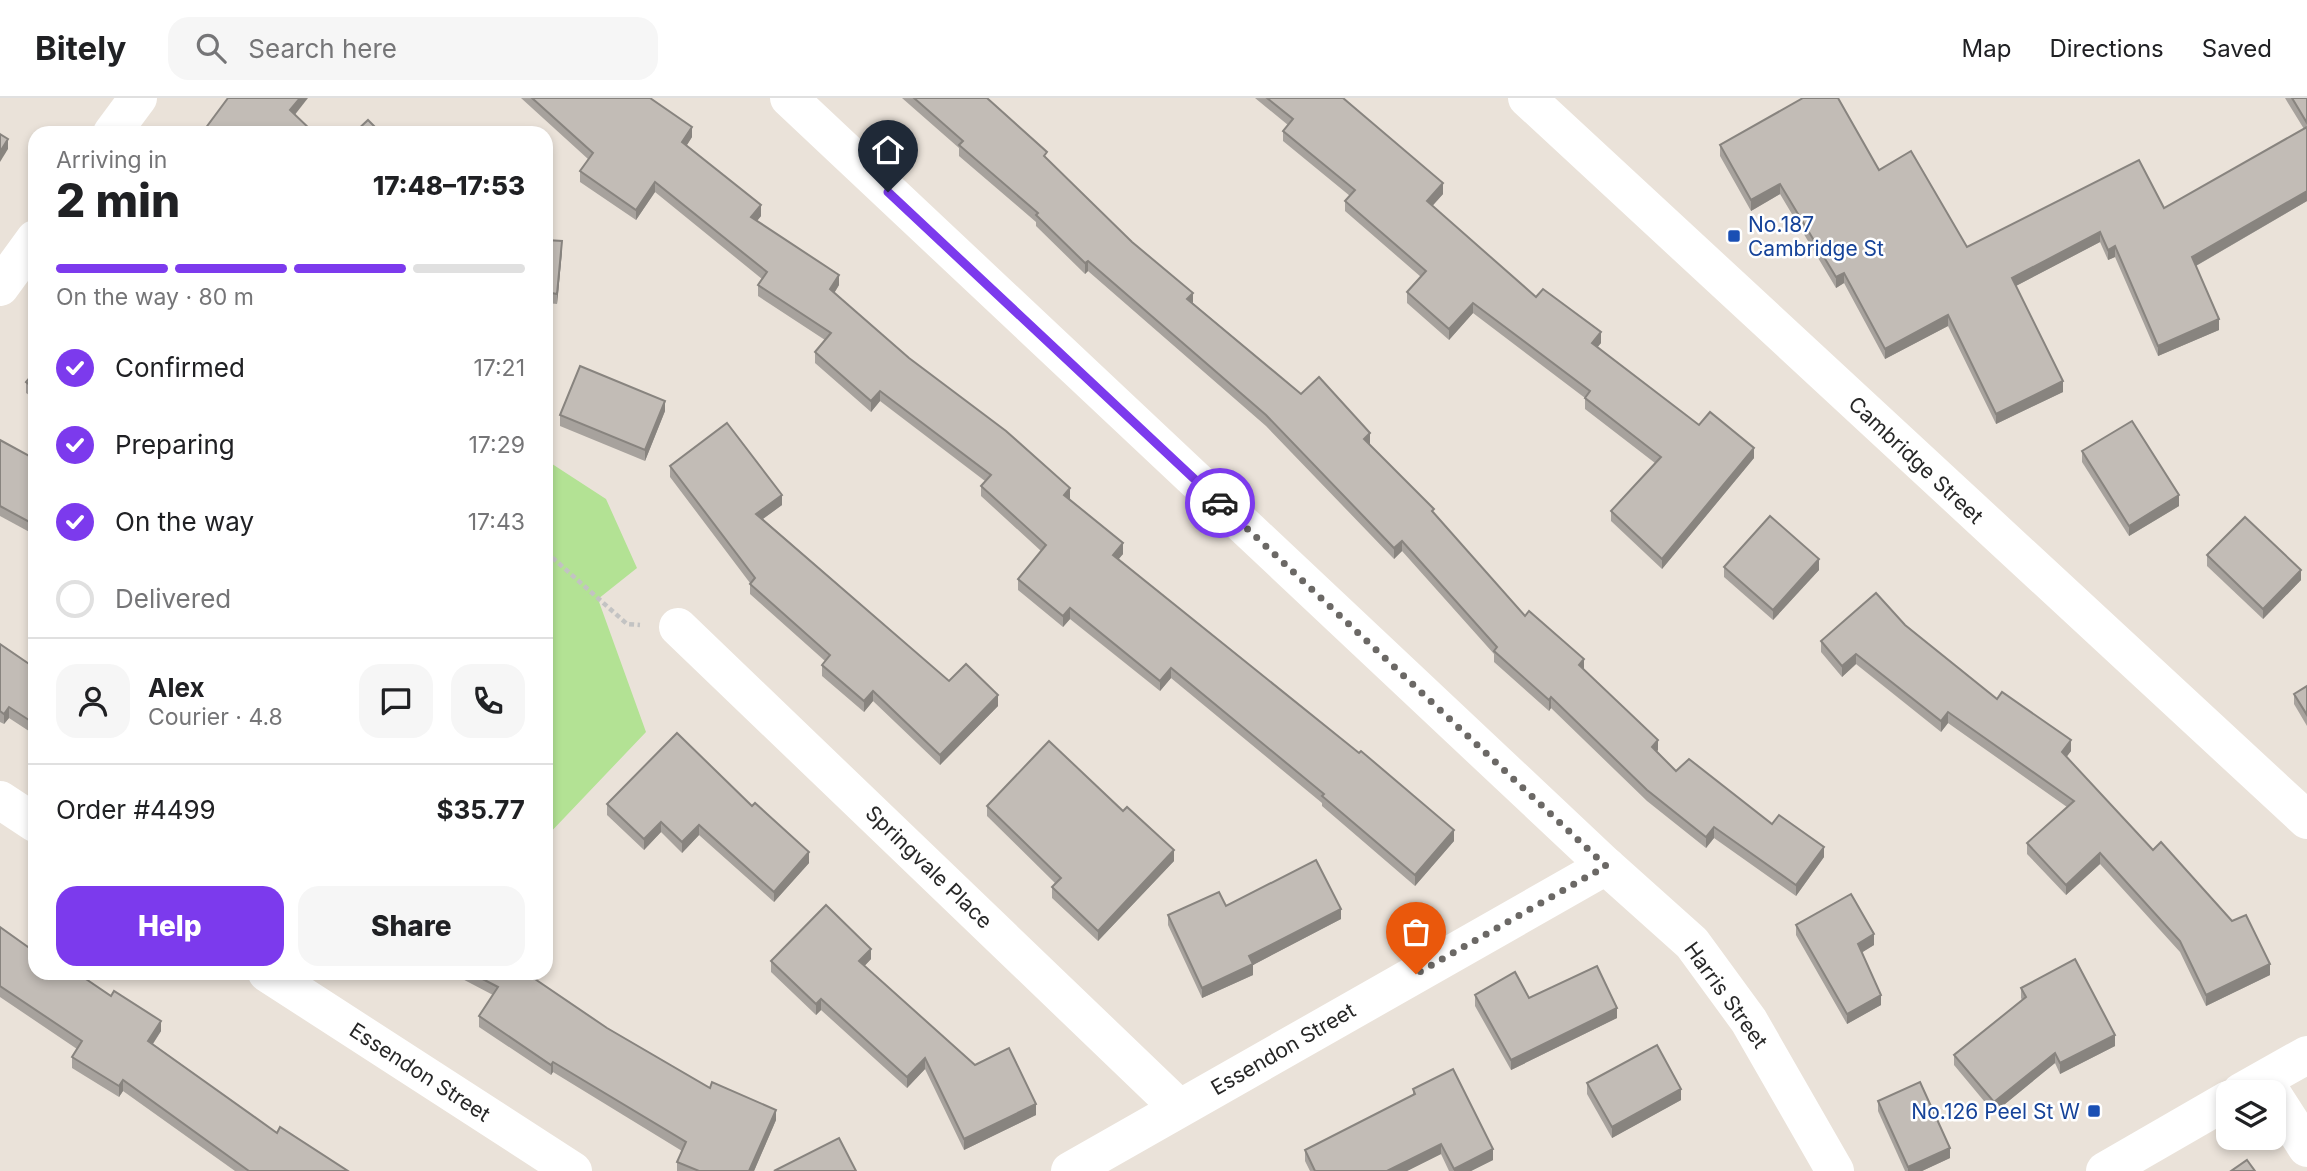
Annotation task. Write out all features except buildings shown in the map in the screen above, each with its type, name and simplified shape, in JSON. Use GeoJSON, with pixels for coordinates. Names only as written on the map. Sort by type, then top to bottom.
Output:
{"type":"FeatureCollection","features":[{"type":"Feature","properties":{"kind":"street"},"geometry":{"type":"LineString","coordinates":[[117,126],[138,98]]}},
{"type":"Feature","properties":{"kind":"street","name":"Harris Street"},"geometry":{"type":"LineString","coordinates":[[789,98],[1606,866],[1692,943],[1749,1021],[1835,1171]]}},
{"type":"Feature","properties":{"kind":"street","name":"Cambridge Street"},"geometry":{"type":"LineString","coordinates":[[1527,98],[2307,820]]}},
{"type":"Feature","properties":{"kind":"street"},"geometry":{"type":"LineString","coordinates":[[0,287],[28,249]]}},
{"type":"Feature","properties":{"kind":"street","name":"Springvale Place"},"geometry":{"type":"LineString","coordinates":[[678,627],[1179,1108]]}},
{"type":"Feature","properties":{"kind":"street"},"geometry":{"type":"LineString","coordinates":[[0,800],[28,818]]}},
{"type":"Feature","properties":{"kind":"street","name":"Essendon Street"},"geometry":{"type":"LineString","coordinates":[[1070,1171],[1606,866]]}},
{"type":"Feature","properties":{"kind":"street","name":"Essendon Street"},"geometry":{"type":"LineString","coordinates":[[278,980],[573,1171]]}},
{"type":"Feature","properties":{"kind":"street"},"geometry":{"type":"LineString","coordinates":[[2275,1080],[2307,1055]]}},
{"type":"Feature","properties":{"kind":"street"},"geometry":{"type":"LineString","coordinates":[[2105,1171],[2216,1107]]}},
{"type":"Feature","properties":{"kind":"street"},"geometry":{"type":"LineString","coordinates":[[2286,1121],[2307,1148]]}},
{"type":"Feature","properties":{"kind":"path"},"geometry":{"type":"LineString","coordinates":[[553,558],[627,624],[678,627]]}},
{"type":"Feature","properties":{"kind":"green space"},"geometry":{"type":"Polygon","coordinates":[[[553,465],[606,499],[637,568],[598,599],[646,732],[553,830],[553,465]]]}},
{"type":"Feature","properties":{"kind":"way so far"},"geometry":{"type":"LineString","coordinates":[[1220,503],[1606,866],[1416,974]]}},
{"type":"Feature","properties":{"kind":"place","name":"No.187 Cambridge St"},"geometry":{"type":"Point","coordinates":[1734,236]}},
{"type":"Feature","properties":{"kind":"place","name":"No.126 Peel St W"},"geometry":{"type":"Point","coordinates":[2094,1111]}},
{"type":"Feature","properties":{"kind":"route"},"geometry":{"type":"LineString","coordinates":[[888,192],[1220,503]]}}]}
